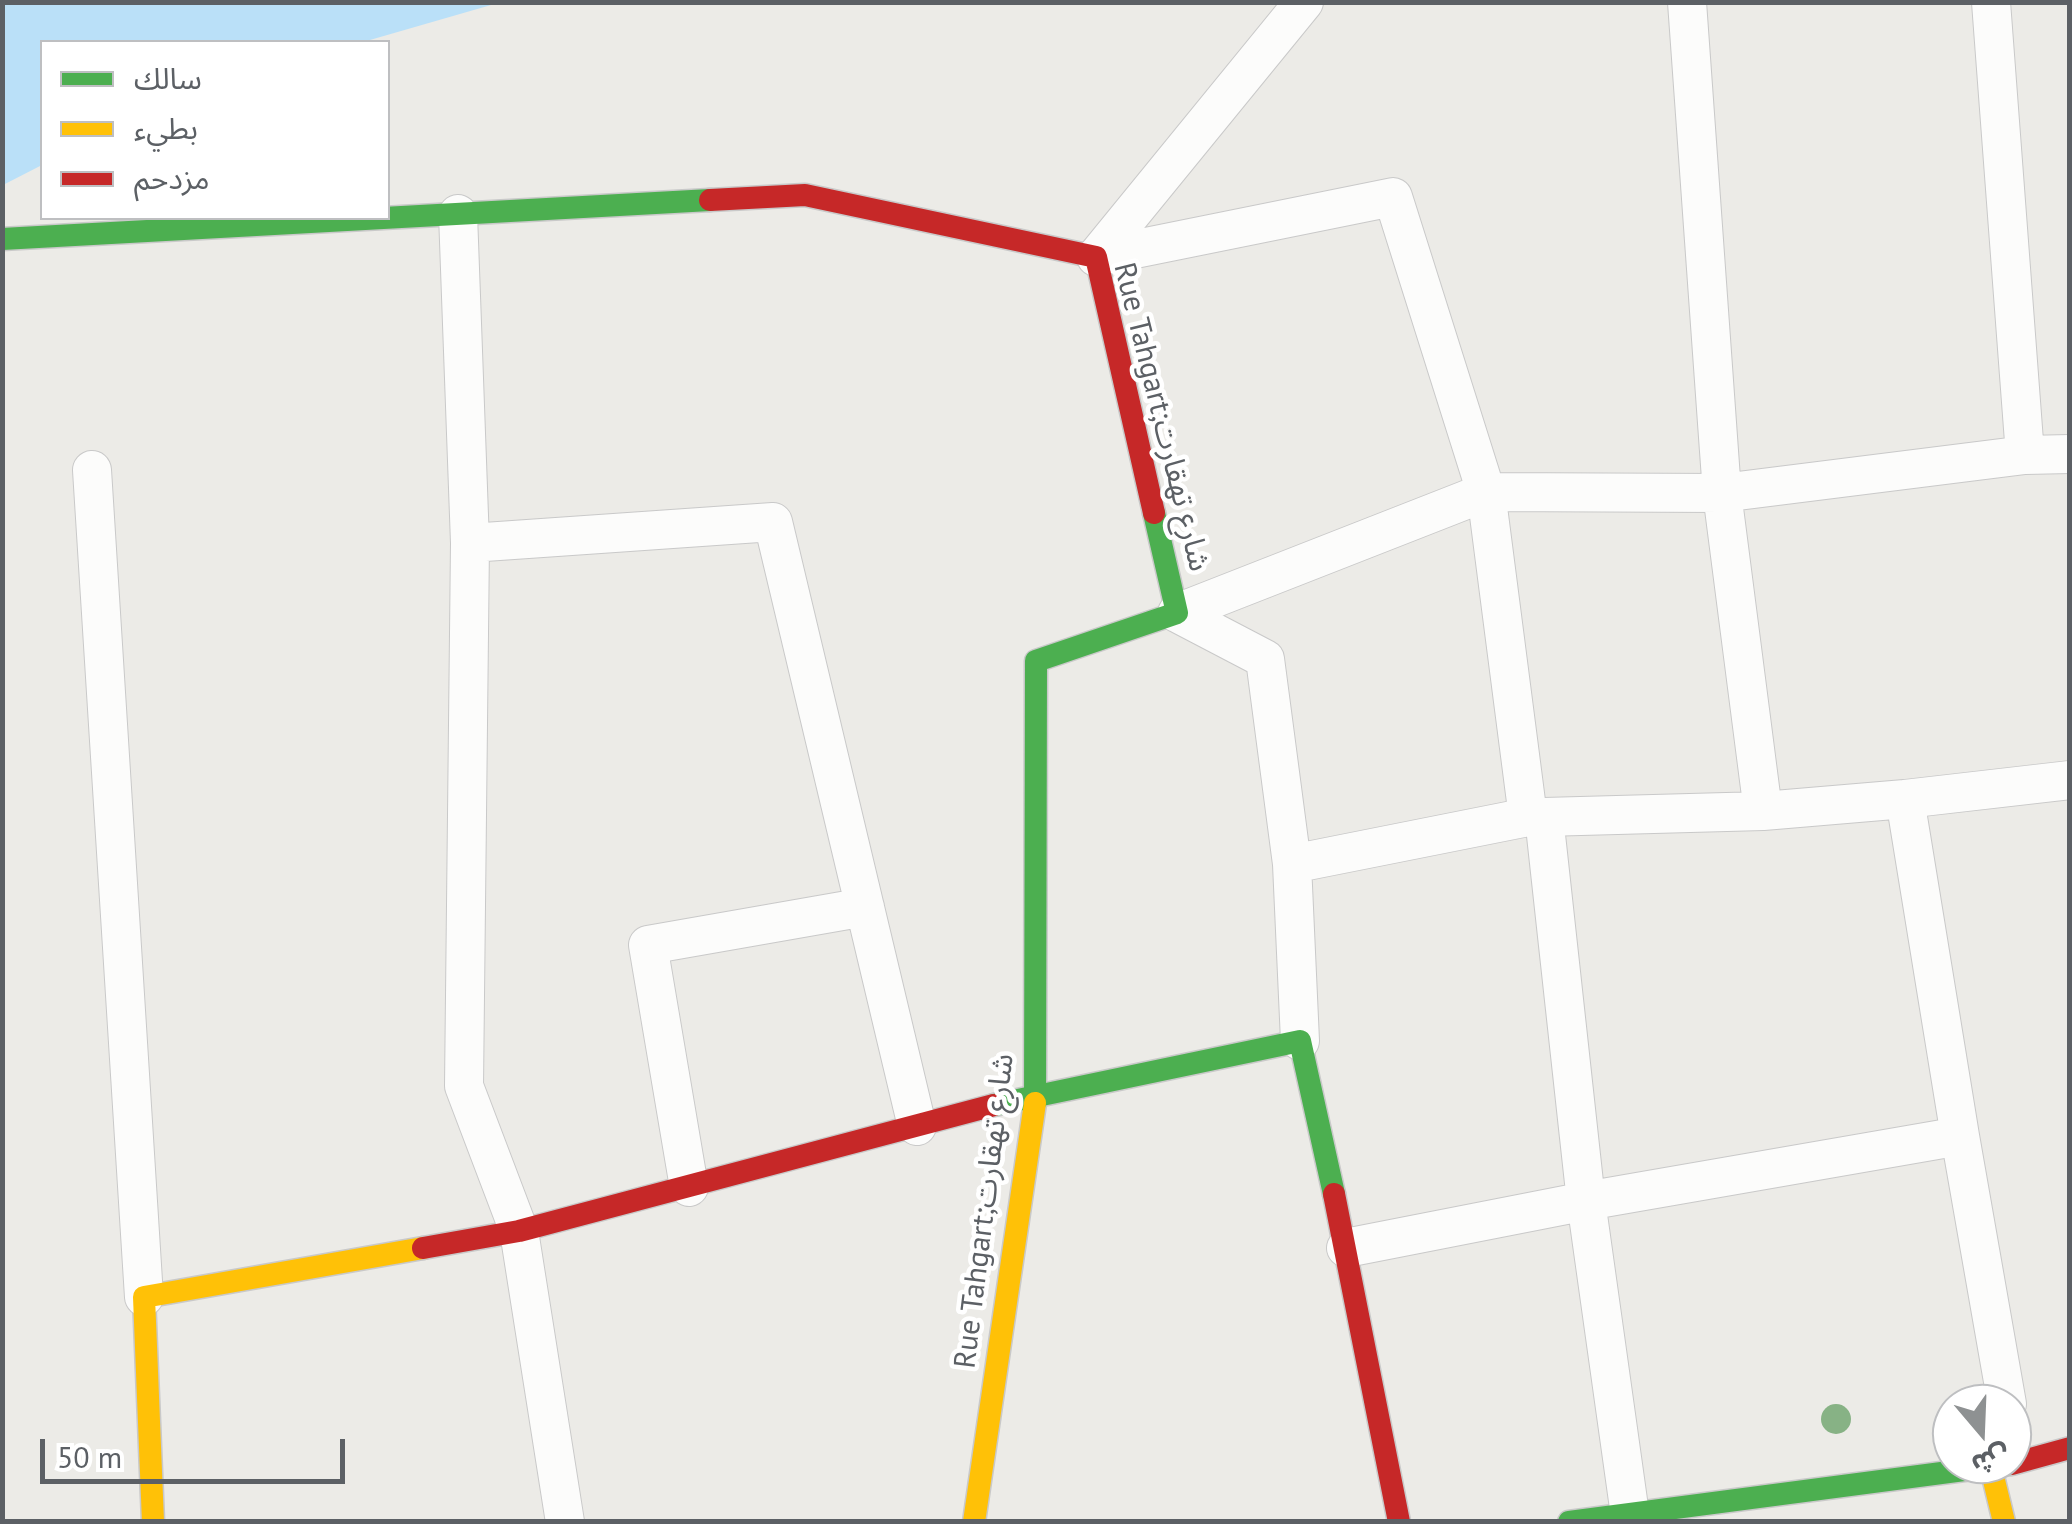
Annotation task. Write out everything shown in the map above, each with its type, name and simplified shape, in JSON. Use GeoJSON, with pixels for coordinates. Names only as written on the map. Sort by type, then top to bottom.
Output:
{"type":"FeatureCollection","features":[{"type":"Feature","properties":{"kind":"street"},"geometry":{"type":"LineString","coordinates":[[1096,258],[1304,2]]}},
{"type":"Feature","properties":{"kind":"street"},"geometry":{"type":"LineString","coordinates":[[1688,2],[1722,494],[1762,811]]}},
{"type":"Feature","properties":{"kind":"street"},"geometry":{"type":"LineString","coordinates":[[1991,2],[2025,456]]}},
{"type":"Feature","properties":{"kind":"street","name":"Rue Tahgart;شارع تهقارت"},"geometry":{"type":"LineString","coordinates":[[390,218],[806,195],[1096,258],[1177,613],[1036,661],[1036,1094],[974,1522]]}},
{"type":"Feature","properties":{"kind":"street"},"geometry":{"type":"LineString","coordinates":[[1096,258],[1392,196],[1486,492],[1536,817],[1631,1518]]}},
{"type":"Feature","properties":{"kind":"street"},"geometry":{"type":"LineString","coordinates":[[458,214],[470,543],[464,1086],[520,1231],[564,1522]]}},
{"type":"Feature","properties":{"kind":"street","name":"Rue Tahgart;شارع تهقارت"},"geometry":{"type":"LineString","coordinates":[[2,239],[349,220]]}},
{"type":"Feature","properties":{"kind":"street"},"geometry":{"type":"LineString","coordinates":[[1177,613],[1486,492],[1722,494],[2025,456],[2070,454]]}},
{"type":"Feature","properties":{"kind":"street"},"geometry":{"type":"LineString","coordinates":[[92,470],[144,1297],[153,1522]]}},
{"type":"Feature","properties":{"kind":"street"},"geometry":{"type":"LineString","coordinates":[[470,543],[773,522],[917,1126]]}},
{"type":"Feature","properties":{"kind":"street"},"geometry":{"type":"LineString","coordinates":[[1177,613],[1265,658],[1292,864],[1300,1040],[1400,1522]]}},
{"type":"Feature","properties":{"kind":"street"},"geometry":{"type":"LineString","coordinates":[[1292,864],[1536,817],[1762,811],[2070,780]]}},
{"type":"Feature","properties":{"kind":"street"},"geometry":{"type":"LineString","coordinates":[[1905,799],[2003,1384]]}},
{"type":"Feature","properties":{"kind":"street"},"geometry":{"type":"LineString","coordinates":[[689,1187],[648,945],[865,908]]}},
{"type":"Feature","properties":{"kind":"street"},"geometry":{"type":"LineString","coordinates":[[144,1297],[520,1231],[1036,1094],[1300,1040]]}},
{"type":"Feature","properties":{"kind":"street"},"geometry":{"type":"LineString","coordinates":[[1346,1248],[1586,1201],[1960,1136]]}},
{"type":"Feature","properties":{"kind":"street"},"geometry":{"type":"LineString","coordinates":[[2032,1455],[2070,1448]]}},
{"type":"Feature","properties":{"kind":"street"},"geometry":{"type":"LineString","coordinates":[[1569,1522],[1631,1518],[1932,1471]]}},
{"type":"Feature","properties":{"kind":"street"},"geometry":{"type":"LineString","coordinates":[[2004,1522],[2006,1484]]}},
{"type":"Feature","properties":{"kind":"water"},"geometry":{"type":"Polygon","coordinates":[[[3,2],[498,2],[370,40],[40,40],[40,166],[3,185],[3,2]]]}},
{"type":"Feature","properties":{"kind":"traffic: fast"},"geometry":{"type":"LineString","coordinates":[[390,218],[710,200]]}},
{"type":"Feature","properties":{"kind":"traffic: fast"},"geometry":{"type":"LineString","coordinates":[[2,239],[347,220]]}},
{"type":"Feature","properties":{"kind":"traffic: fast"},"geometry":{"type":"LineString","coordinates":[[1035,1103],[1036,661],[1177,613],[1154,513]]}},
{"type":"Feature","properties":{"kind":"traffic: fast"},"geometry":{"type":"LineString","coordinates":[[994,1105],[1300,1041],[1334,1194]]}},
{"type":"Feature","properties":{"kind":"traffic: fast"},"geometry":{"type":"LineString","coordinates":[[1569,1522],[1932,1474]]}},
{"type":"Feature","properties":{"kind":"traffic: slow"},"geometry":{"type":"LineString","coordinates":[[974,1522],[1035,1103]]}},
{"type":"Feature","properties":{"kind":"traffic: slow"},"geometry":{"type":"LineString","coordinates":[[153,1522],[144,1297],[423,1248]]}},
{"type":"Feature","properties":{"kind":"traffic: slow"},"geometry":{"type":"LineString","coordinates":[[1995,1484],[2004,1522]]}},
{"type":"Feature","properties":{"kind":"traffic: jam"},"geometry":{"type":"LineString","coordinates":[[710,200],[805,195],[1096,257],[1154,513]]}},
{"type":"Feature","properties":{"kind":"traffic: jam"},"geometry":{"type":"LineString","coordinates":[[423,1248],[519,1231],[994,1105]]}},
{"type":"Feature","properties":{"kind":"traffic: jam"},"geometry":{"type":"LineString","coordinates":[[1334,1194],[1399,1522]]}},
{"type":"Feature","properties":{"kind":"traffic: jam"},"geometry":{"type":"LineString","coordinates":[[2032,1458],[2070,1448]]}}]}
